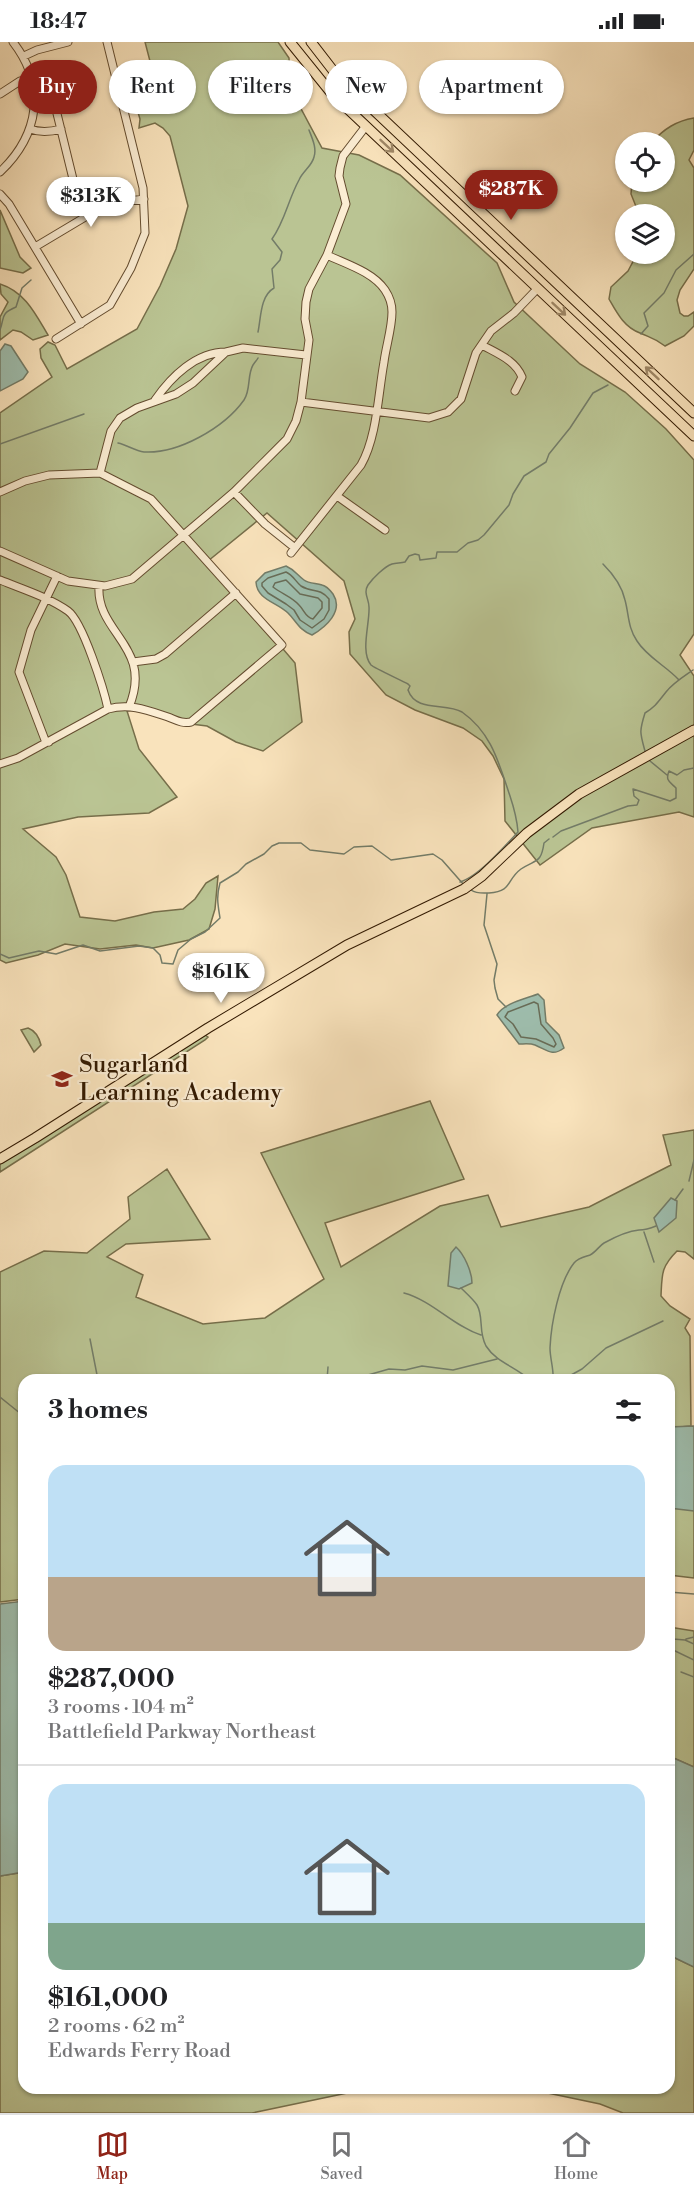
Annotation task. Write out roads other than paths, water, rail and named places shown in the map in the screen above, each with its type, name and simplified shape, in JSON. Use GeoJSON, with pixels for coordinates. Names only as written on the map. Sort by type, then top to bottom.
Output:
{"type":"FeatureCollection","features":[{"type":"Feature","properties":{"kind":"main road"},"geometry":{"type":"LineString","coordinates":[[290,42],[320,81],[366,126],[694,436]]}},
{"type":"Feature","properties":{"kind":"main road"},"geometry":{"type":"LineString","coordinates":[[311,42],[336,73],[362,99],[694,413]]}},
{"type":"Feature","properties":{"kind":"main road"},"geometry":{"type":"LineString","coordinates":[[0,1159],[208,1028],[347,945],[466,887],[527,834],[573,799],[694,730]]}},
{"type":"Feature","properties":{"kind":"street"},"geometry":{"type":"LineString","coordinates":[[0,172],[19,151],[30,129],[35,99],[34,87],[24,56],[14,42]]}},
{"type":"Feature","properties":{"kind":"street"},"geometry":{"type":"LineString","coordinates":[[24,56],[68,42]]}},
{"type":"Feature","properties":{"kind":"street"},"geometry":{"type":"LineString","coordinates":[[56,339],[110,305],[131,268],[145,233],[144,199],[107,42]]}},
{"type":"Feature","properties":{"kind":"street"},"geometry":{"type":"LineString","coordinates":[[0,94],[18,83]]}},
{"type":"Feature","properties":{"kind":"street"},"geometry":{"type":"LineString","coordinates":[[57,114],[73,179],[92,213]]}},
{"type":"Feature","properties":{"kind":"street"},"geometry":{"type":"LineString","coordinates":[[0,551],[68,581],[105,586],[132,579],[234,492],[287,439],[296,421],[301,402],[309,340],[305,319],[309,289],[327,255],[346,204],[339,176],[343,156],[366,126]]}},
{"type":"Feature","properties":{"kind":"street"},"geometry":{"type":"LineString","coordinates":[[30,129],[38,132],[61,129]]}},
{"type":"Feature","properties":{"kind":"street"},"geometry":{"type":"LineString","coordinates":[[0,194],[9,204],[81,324]]}},
{"type":"Feature","properties":{"kind":"street"},"geometry":{"type":"LineString","coordinates":[[35,247],[113,202],[144,199]]}},
{"type":"Feature","properties":{"kind":"street"},"geometry":{"type":"LineString","coordinates":[[234,492],[293,550],[361,465],[368,453],[373,437],[375,412],[392,313],[391,304],[378,281],[327,255]]}},
{"type":"Feature","properties":{"kind":"street"},"geometry":{"type":"LineString","coordinates":[[301,402],[429,418],[448,412],[461,399],[476,353],[490,331],[514,313],[538,288]]}},
{"type":"Feature","properties":{"kind":"street"},"geometry":{"type":"LineString","coordinates":[[482,345],[514,363],[522,377],[515,391]]}},
{"type":"Feature","properties":{"kind":"street"},"geometry":{"type":"LineString","coordinates":[[155,400],[172,378],[195,361],[214,352],[243,348],[306,355]]}},
{"type":"Feature","properties":{"kind":"street"},"geometry":{"type":"LineString","coordinates":[[100,473],[111,431],[120,418],[136,408],[176,394],[193,383],[226,352]]}},
{"type":"Feature","properties":{"kind":"street"},"geometry":{"type":"LineString","coordinates":[[0,492],[25,481],[49,475],[100,473],[151,499],[282,645],[191,722],[180,722],[139,707],[120,706],[108,710],[18,758],[0,764]]}},
{"type":"Feature","properties":{"kind":"street"},"geometry":{"type":"LineString","coordinates":[[337,496],[385,530]]}},
{"type":"Feature","properties":{"kind":"street"},"geometry":{"type":"LineString","coordinates":[[49,742],[45,740],[19,672],[31,630],[57,576]]}},
{"type":"Feature","properties":{"kind":"street"},"geometry":{"type":"LineString","coordinates":[[0,580],[67,610],[75,621],[93,661],[108,710]]}},
{"type":"Feature","properties":{"kind":"street"},"geometry":{"type":"LineString","coordinates":[[99,586],[99,596],[105,614],[127,649],[136,670],[136,685],[129,706]]}},
{"type":"Feature","properties":{"kind":"street"},"geometry":{"type":"LineString","coordinates":[[133,662],[156,659],[165,654],[236,593]]}},
{"type":"Feature","properties":{"kind":"water"},"geometry":{"type":"Polygon","coordinates":[[[5,344],[11,346],[28,372],[23,379],[0,391],[0,351],[5,344]]]}},
{"type":"Feature","properties":{"kind":"water"},"geometry":{"type":"Polygon","coordinates":[[[286,566],[306,581],[327,587],[336,600],[332,618],[312,635],[301,628],[284,609],[264,597],[257,588],[256,582],[265,573],[286,566]]]}},
{"type":"Feature","properties":{"kind":"water"},"geometry":{"type":"Polygon","coordinates":[[[538,994],[544,1000],[546,1022],[559,1035],[564,1048],[560,1051],[550,1052],[533,1044],[519,1044],[497,1015],[510,1004],[538,994]]]}},
{"type":"Feature","properties":{"kind":"water"},"geometry":{"type":"Polygon","coordinates":[[[671,1198],[677,1201],[676,1218],[659,1232],[654,1218],[671,1198]]]}},
{"type":"Feature","properties":{"kind":"water"},"geometry":{"type":"Polygon","coordinates":[[[456,1247],[467,1264],[472,1283],[459,1289],[448,1286],[451,1253],[456,1247]]]}},
{"type":"Feature","properties":{"kind":"water"},"geometry":{"type":"Polygon","coordinates":[[[694,1426],[694,1511],[675,1509],[675,1427],[694,1426]]]}},
{"type":"Feature","properties":{"kind":"water"},"geometry":{"type":"Polygon","coordinates":[[[18,1602],[18,1873],[0,1876],[0,1604],[18,1602]]]}},
{"type":"Feature","properties":{"kind":"water"},"geometry":{"type":"Polygon","coordinates":[[[675,1759],[694,1767],[694,1967],[675,1958],[675,1759]]]}},
{"type":"Feature","properties":{"kind":"waterway"},"geometry":{"type":"LineString","coordinates":[[258,332],[266,296],[274,288],[272,269],[280,260],[282,252],[272,239],[299,180],[315,154],[309,130]]}},
{"type":"Feature","properties":{"kind":"waterway"},"geometry":{"type":"LineString","coordinates":[[641,334],[648,326],[644,313],[664,293],[676,270],[694,254]]}},
{"type":"Feature","properties":{"kind":"waterway"},"geometry":{"type":"LineString","coordinates":[[0,330],[5,314],[16,307],[22,288],[31,280]]}},
{"type":"Feature","properties":{"kind":"waterway"},"geometry":{"type":"LineString","coordinates":[[118,443],[144,452],[171,449],[213,429],[244,400],[248,392],[251,369],[258,358]]}},
{"type":"Feature","properties":{"kind":"waterway"},"geometry":{"type":"LineString","coordinates":[[460,882],[483,868],[518,832],[511,800],[493,750],[481,729],[472,720],[455,709],[418,702],[408,690],[410,686],[408,684],[371,665],[366,653],[369,614],[367,588],[379,573],[392,564],[405,562],[409,556],[419,555],[420,560],[436,558],[437,552],[457,552],[484,535],[509,505],[524,476],[546,462],[549,454],[570,428],[593,393],[608,385]]}},
{"type":"Feature","properties":{"kind":"waterway"},"geometry":{"type":"LineString","coordinates":[[0,444],[84,414]]}},
{"type":"Feature","properties":{"kind":"waterway"},"geometry":{"type":"LineString","coordinates":[[603,564],[614,576],[622,590],[630,626],[637,641],[646,652],[679,680]]}},
{"type":"Feature","properties":{"kind":"waterway"},"geometry":{"type":"LineString","coordinates":[[645,751],[641,732],[645,713],[657,704],[678,680],[693,670]]}},
{"type":"Feature","properties":{"kind":"waterway"},"geometry":{"type":"LineString","coordinates":[[650,761],[667,775]]}},
{"type":"Feature","properties":{"kind":"waterway"},"geometry":{"type":"LineString","coordinates":[[553,837],[561,831],[628,806],[637,805],[639,800],[634,796],[633,789],[670,801],[676,798],[676,788],[668,779],[669,771],[677,775],[684,770],[694,768]]}},
{"type":"Feature","properties":{"kind":"waterway"},"geometry":{"type":"LineString","coordinates":[[471,890],[482,893],[502,890],[516,873],[539,858],[544,843],[549,839]]}},
{"type":"Feature","properties":{"kind":"waterway"},"geometry":{"type":"LineString","coordinates":[[0,954],[9,958],[39,951],[56,954],[83,945],[100,951],[139,946],[153,948],[160,955],[162,963],[173,964],[178,950],[191,939],[205,932],[220,918],[218,905],[220,883],[279,843],[301,843],[310,850],[344,854],[354,847],[372,846],[391,860],[433,854],[442,860],[464,885]]}},
{"type":"Feature","properties":{"kind":"waterway"},"geometry":{"type":"LineString","coordinates":[[487,894],[484,925],[497,964],[495,988],[498,999],[506,1007]]}},
{"type":"Feature","properties":{"kind":"waterway"},"geometry":{"type":"LineString","coordinates":[[689,1181],[694,1160]]}},
{"type":"Feature","properties":{"kind":"waterway"},"geometry":{"type":"LineString","coordinates":[[675,1200],[683,1189]]}},
{"type":"Feature","properties":{"kind":"waterway"},"geometry":{"type":"LineString","coordinates":[[553,1374],[550,1348],[554,1316],[564,1281],[574,1263],[592,1254],[604,1243],[616,1237],[656,1226]]}},
{"type":"Feature","properties":{"kind":"waterway"},"geometry":{"type":"LineString","coordinates":[[644,1232],[654,1262]]}},
{"type":"Feature","properties":{"kind":"waterway"},"geometry":{"type":"LineString","coordinates":[[461,1288],[477,1305],[482,1335],[490,1352],[523,1374]]}},
{"type":"Feature","properties":{"kind":"waterway"},"geometry":{"type":"LineString","coordinates":[[404,1293],[481,1335]]}},
{"type":"Feature","properties":{"kind":"waterway"},"geometry":{"type":"LineString","coordinates":[[573,1374],[606,1348],[663,1321]]}},
{"type":"Feature","properties":{"kind":"waterway"},"geometry":{"type":"LineString","coordinates":[[90,1339],[97,1374]]}},
{"type":"Feature","properties":{"kind":"waterway"},"geometry":{"type":"LineString","coordinates":[[372,1374],[389,1369],[405,1370],[422,1366],[453,1370],[497,1359]]}},
{"type":"Feature","properties":{"kind":"waterway"},"geometry":{"type":"LineString","coordinates":[[327,1374],[328,1367]]}},
{"type":"Feature","properties":{"kind":"waterway"},"geometry":{"type":"LineString","coordinates":[[0,1397],[18,1412]]}},
{"type":"Feature","properties":{"kind":"waterway"},"geometry":{"type":"LineString","coordinates":[[675,1592],[694,1594]]}},
{"type":"Feature","properties":{"kind":"waterway"},"geometry":{"type":"LineString","coordinates":[[686,1639],[694,1637]]}},
{"type":"Feature","properties":{"kind":"waterway"},"geometry":{"type":"LineString","coordinates":[[675,1639],[694,1644]]}},
{"type":"Feature","properties":{"kind":"waterway"},"geometry":{"type":"LineString","coordinates":[[675,1651],[694,1660]]}},
{"type":"Feature","properties":{"kind":"waterway"},"geometry":{"type":"LineString","coordinates":[[681,1672],[694,1677]]}},
{"type":"Feature","properties":{"kind":"place","name":"Sugarland Learning Academy"},"geometry":{"type":"Point","coordinates":[62,1079]}}]}
